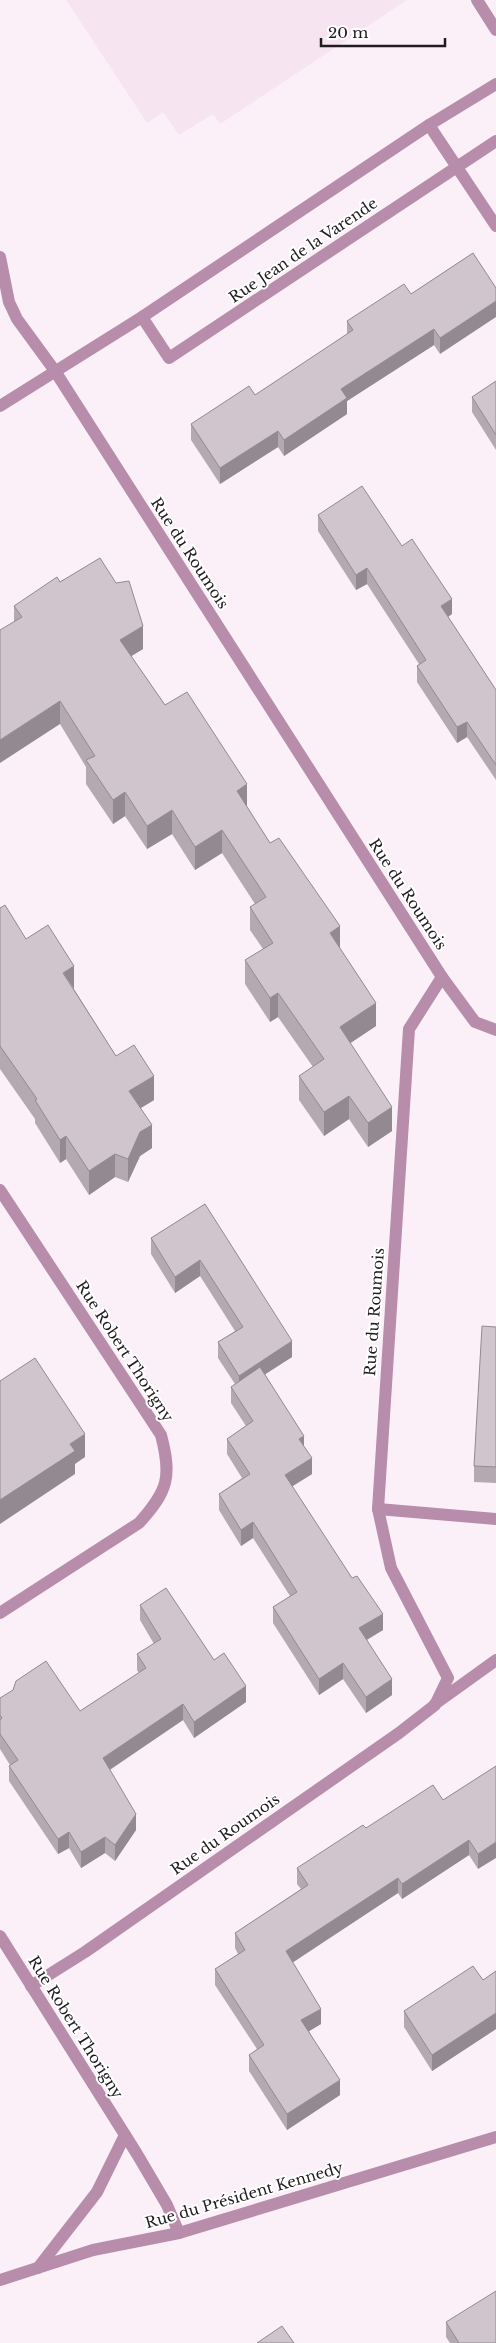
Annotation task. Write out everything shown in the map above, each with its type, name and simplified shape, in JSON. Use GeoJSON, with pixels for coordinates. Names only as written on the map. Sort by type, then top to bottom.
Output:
{"type":"FeatureCollection","features":[{"type":"Feature","properties":{"kind":"street"},"geometry":{"type":"LineString","coordinates":[[477,0],[496,30]]}},
{"type":"Feature","properties":{"kind":"street"},"geometry":{"type":"LineString","coordinates":[[0,406],[142,317],[429,125],[496,84]]}},
{"type":"Feature","properties":{"kind":"street"},"geometry":{"type":"LineString","coordinates":[[429,125],[496,226]]}},
{"type":"Feature","properties":{"kind":"street","name":"Rue Jean de la Varende"},"geometry":{"type":"LineString","coordinates":[[142,317],[169,358],[496,141]]}},
{"type":"Feature","properties":{"kind":"street","name":"Rue du Roumois"},"geometry":{"type":"LineString","coordinates":[[0,256],[9,302],[17,319],[55,371],[442,977],[409,1029],[378,1509],[391,1568],[448,1678],[435,1705]]}},
{"type":"Feature","properties":{"kind":"street"},"geometry":{"type":"LineString","coordinates":[[442,977],[475,1022],[496,1030]]}},
{"type":"Feature","properties":{"kind":"street","name":"Rue Robert Thorigny"},"geometry":{"type":"LineString","coordinates":[[0,1190],[161,1435],[168,1461],[165,1486],[155,1505],[139,1523],[0,1613]]}},
{"type":"Feature","properties":{"kind":"street"},"geometry":{"type":"LineString","coordinates":[[378,1509],[496,1519]]}},
{"type":"Feature","properties":{"kind":"street","name":"Rue du Roumois"},"geometry":{"type":"LineString","coordinates":[[31,1986],[85,1952],[358,1761],[496,1660]]}},
{"type":"Feature","properties":{"kind":"street","name":"Rue Robert Thorigny"},"geometry":{"type":"LineString","coordinates":[[0,1936],[125,2135],[167,2205],[179,2232]]}},
{"type":"Feature","properties":{"kind":"street"},"geometry":{"type":"LineString","coordinates":[[38,2268],[97,2192],[125,2135]]}},
{"type":"Feature","properties":{"kind":"street","name":"Rue du Président Kennedy"},"geometry":{"type":"LineString","coordinates":[[0,2280],[92,2250],[179,2232],[496,2136]]}},
{"type":"Feature","properties":{"kind":"shaded area"},"geometry":{"type":"Polygon","coordinates":[[[66,0],[407,0],[220,124],[213,114],[179,135],[163,112],[147,123],[66,0]]]}},
{"type":"Feature","properties":{"kind":"building"},"geometry":{"type":"Polygon","coordinates":[[[473,253],[496,288],[496,301],[440,338],[434,329],[341,389],[347,398],[284,440],[278,431],[220,468],[191,424],[249,386],[255,395],[353,330],[347,321],[404,284],[411,294],[473,253]]]}},
{"type":"Feature","properties":{"kind":"building"},"geometry":{"type":"Polygon","coordinates":[[[496,381],[496,435],[472,397],[496,381]]]}},
{"type":"Feature","properties":{"kind":"building"},"geometry":{"type":"Polygon","coordinates":[[[362,486],[402,546],[412,539],[452,599],[441,606],[496,690],[496,765],[467,722],[457,727],[417,666],[426,660],[367,568],[356,575],[318,515],[362,486]]]}},
{"type":"Feature","properties":{"kind":"building"},"geometry":{"type":"Polygon","coordinates":[[[100,558],[116,583],[129,581],[143,626],[120,640],[165,705],[187,692],[247,784],[237,791],[270,843],[279,838],[340,926],[330,933],[376,1003],[340,1027],[392,1107],[368,1123],[349,1096],[324,1112],[299,1076],[324,1059],[278,993],[270,998],[245,960],[273,943],[250,907],[266,897],[222,830],[195,847],[172,810],[147,826],[125,792],[113,800],[86,760],[95,756],[60,701],[0,740],[0,630],[22,617],[14,606],[57,577],[60,582],[100,558]]]}},
{"type":"Feature","properties":{"kind":"building"},"geometry":{"type":"Polygon","coordinates":[[[5,905],[26,939],[48,925],[74,966],[63,973],[116,1056],[134,1045],[154,1076],[129,1091],[152,1125],[140,1132],[128,1159],[115,1154],[89,1171],[66,1136],[60,1140],[35,1100],[37,1099],[0,1046],[0,908],[5,905]]]}},
{"type":"Feature","properties":{"kind":"building"},"geometry":{"type":"Polygon","coordinates":[[[205,1204],[292,1341],[239,1376],[218,1342],[243,1327],[200,1260],[175,1277],[151,1238],[205,1204]]]}},
{"type":"Feature","properties":{"kind":"building"},"geometry":{"type":"Polygon","coordinates":[[[482,1326],[496,1327],[496,1467],[474,1466],[482,1326]]]}},
{"type":"Feature","properties":{"kind":"building"},"geometry":{"type":"Polygon","coordinates":[[[35,1358],[85,1434],[70,1444],[75,1451],[0,1500],[0,1381],[35,1358]]]}},
{"type":"Feature","properties":{"kind":"building"},"geometry":{"type":"Polygon","coordinates":[[[260,1367],[304,1436],[299,1439],[312,1458],[285,1475],[352,1578],[357,1576],[383,1614],[359,1628],[392,1679],[366,1697],[343,1663],[319,1679],[273,1607],[297,1592],[253,1522],[241,1530],[219,1494],[250,1474],[227,1439],[253,1421],[231,1387],[260,1367]]]}},
{"type":"Feature","properties":{"kind":"building"},"geometry":{"type":"Polygon","coordinates":[[[166,1588],[214,1660],[224,1653],[246,1686],[194,1722],[183,1704],[103,1758],[136,1814],[115,1845],[105,1837],[81,1852],[69,1832],[58,1839],[9,1766],[18,1760],[0,1734],[0,1720],[2,1718],[0,1715],[0,1698],[13,1690],[16,1681],[46,1661],[80,1711],[146,1668],[137,1654],[161,1639],[140,1605],[166,1588]]]}},
{"type":"Feature","properties":{"kind":"building"},"geometry":{"type":"Polygon","coordinates":[[[496,1766],[496,1842],[478,1854],[469,1840],[402,1884],[398,1878],[286,1951],[321,2009],[301,2020],[340,2080],[287,2114],[249,2055],[264,2045],[215,1969],[245,1950],[235,1933],[308,1885],[297,1868],[363,1825],[366,1828],[433,1785],[443,1800],[496,1766]]]}},
{"type":"Feature","properties":{"kind":"building"},"geometry":{"type":"Polygon","coordinates":[[[473,1966],[483,1980],[496,1971],[496,2013],[432,2055],[404,2011],[473,1966]]]}},
{"type":"Feature","properties":{"kind":"building"},"geometry":{"type":"Polygon","coordinates":[[[496,2291],[496,2343],[459,2343],[446,2322],[496,2291]]]}},
{"type":"Feature","properties":{"kind":"building"},"geometry":{"type":"Polygon","coordinates":[[[282,2326],[294,2343],[257,2343],[282,2326]]]}}]}
